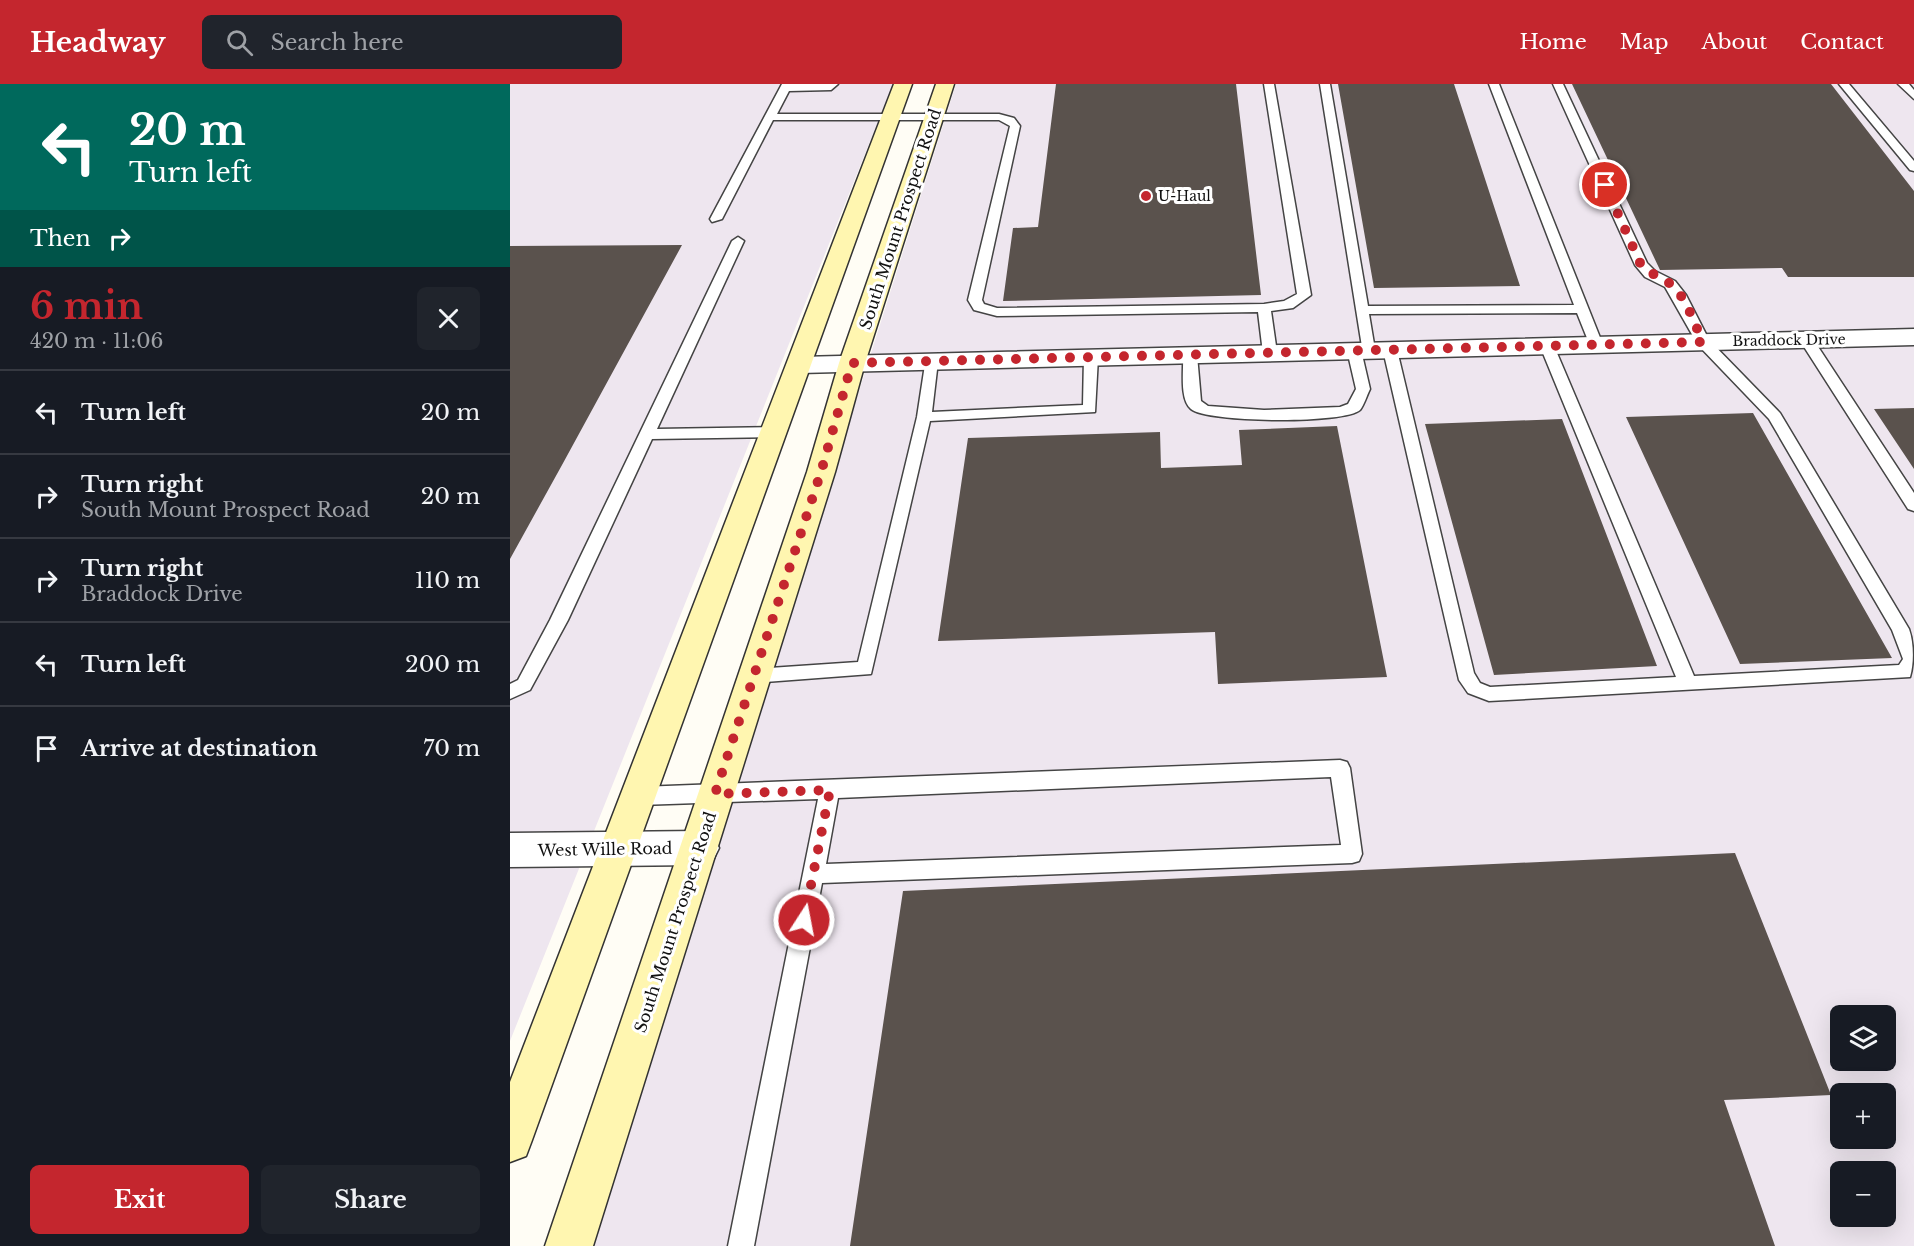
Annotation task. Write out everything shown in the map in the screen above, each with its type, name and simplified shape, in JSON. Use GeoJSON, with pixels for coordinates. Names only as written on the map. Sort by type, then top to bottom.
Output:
{"type":"FeatureCollection","features":[{"type":"Feature","properties":{"kind":"main road"},"geometry":{"type":"LineString","coordinates":[[510,1140],[640,796],[903,84]]}},
{"type":"Feature","properties":{"kind":"main road","name":"South Mount Prospect Road"},"geometry":{"type":"LineString","coordinates":[[569,1246],[821,472],[852,363],[945,84]]}},
{"type":"Feature","properties":{"kind":"street","name":"Braddock Drive"},"geometry":{"type":"LineString","coordinates":[[800,364],[1914,337]]}},
{"type":"Feature","properties":{"kind":"street","name":"West Wille Road"},"geometry":{"type":"LineString","coordinates":[[510,850],[700,848]]}},
{"type":"Feature","properties":{"kind":"lane"},"geometry":{"type":"LineString","coordinates":[[716,219],[786,86],[831,87],[833,84]]}},
{"type":"Feature","properties":{"kind":"lane"},"geometry":{"type":"LineString","coordinates":[[770,117],[935,116],[999,117],[1010,120],[1015,126],[975,300],[979,308],[997,312],[1264,308],[1288,305],[1304,295],[1269,84]]}},
{"type":"Feature","properties":{"kind":"lane"},"geometry":{"type":"LineString","coordinates":[[1190,354],[1194,403],[1200,410],[1236,415],[1342,412],[1354,406],[1363,389],[1370,350],[1325,84]]}},
{"type":"Feature","properties":{"kind":"lane"},"geometry":{"type":"LineString","coordinates":[[1494,84],[1596,345]]}},
{"type":"Feature","properties":{"kind":"lane"},"geometry":{"type":"LineString","coordinates":[[1370,350],[1399,390],[1465,675],[1474,688],[1490,694],[1904,672],[1912,659],[1900,629],[1775,416],[1703,342],[1679,295],[1670,284],[1650,274],[1641,265],[1558,84]]}},
{"type":"Feature","properties":{"kind":"lane"},"geometry":{"type":"LineString","coordinates":[[1844,84],[1914,168]]}},
{"type":"Feature","properties":{"kind":"lane"},"geometry":{"type":"LineString","coordinates":[[1903,84],[1914,96]]}},
{"type":"Feature","properties":{"kind":"lane"},"geometry":{"type":"LineString","coordinates":[[510,692],[524,685],[559,620],[738,241]]}},
{"type":"Feature","properties":{"kind":"lane"},"geometry":{"type":"LineString","coordinates":[[1264,308],[1270,353]]}},
{"type":"Feature","properties":{"kind":"lane"},"geometry":{"type":"LineString","coordinates":[[1362,310],[1582,309]]}},
{"type":"Feature","properties":{"kind":"lane"},"geometry":{"type":"LineString","coordinates":[[1806,339],[1914,505]]}},
{"type":"Feature","properties":{"kind":"lane"},"geometry":{"type":"LineString","coordinates":[[1547,346],[1688,683]]}},
{"type":"Feature","properties":{"kind":"lane"},"geometry":{"type":"LineString","coordinates":[[924,417],[1090,410],[1091,357]]}},
{"type":"Feature","properties":{"kind":"lane"},"geometry":{"type":"LineString","coordinates":[[753,676],[865,669],[924,417],[931,361]]}},
{"type":"Feature","properties":{"kind":"lane"},"geometry":{"type":"LineString","coordinates":[[645,434],[775,432]]}},
{"type":"Feature","properties":{"kind":"lane"},"geometry":{"type":"LineString","coordinates":[[640,796],[1340,768],[1352,854],[813,874]]}},
{"type":"Feature","properties":{"kind":"lane"},"geometry":{"type":"LineString","coordinates":[[741,1246],[830,790]]}},
{"type":"Feature","properties":{"kind":"shaded area"},"geometry":{"type":"Polygon","coordinates":[[[510,84],[893,84],[510,1041],[510,84]]]}},
{"type":"Feature","properties":{"kind":"shaded area"},"geometry":{"type":"Polygon","coordinates":[[[956,84],[1914,84],[1914,1246],[589,1246],[956,84]]]}},
{"type":"Feature","properties":{"kind":"building","name":"U-Haul"},"geometry":{"type":"Polygon","coordinates":[[[1056,84],[1236,84],[1261,295],[1003,301],[1013,228],[1038,227],[1056,84]]]}},
{"type":"Feature","properties":{"kind":"building"},"geometry":{"type":"Polygon","coordinates":[[[1338,84],[1454,84],[1520,286],[1374,288],[1338,84]]]}},
{"type":"Feature","properties":{"kind":"building"},"geometry":{"type":"Polygon","coordinates":[[[1572,84],[1831,84],[1914,191],[1914,277],[1788,277],[1782,268],[1660,270],[1572,84]]]}},
{"type":"Feature","properties":{"kind":"building"},"geometry":{"type":"Polygon","coordinates":[[[682,245],[562,465],[510,559],[510,246],[682,245]]]}},
{"type":"Feature","properties":{"kind":"building"},"geometry":{"type":"Polygon","coordinates":[[[1914,408],[1914,469],[1874,409],[1914,408]]]}},
{"type":"Feature","properties":{"kind":"building"},"geometry":{"type":"Polygon","coordinates":[[[1753,413],[1892,658],[1740,664],[1626,417],[1753,413]]]}},
{"type":"Feature","properties":{"kind":"building"},"geometry":{"type":"Polygon","coordinates":[[[1562,419],[1657,666],[1494,675],[1425,424],[1562,419]]]}},
{"type":"Feature","properties":{"kind":"building"},"geometry":{"type":"Polygon","coordinates":[[[1337,426],[1387,677],[1218,684],[1215,632],[938,641],[968,438],[1160,432],[1161,468],[1242,465],[1239,430],[1337,426]]]}},
{"type":"Feature","properties":{"kind":"building"},"geometry":{"type":"Polygon","coordinates":[[[1735,853],[1830,1095],[1724,1100],[1775,1246],[850,1246],[903,891],[1735,853]]]}},
{"type":"Feature","properties":{"kind":"place","name":"U-Haul"},"geometry":{"type":"Point","coordinates":[1146,196]}},
{"type":"Feature","properties":{"kind":"route"},"geometry":{"type":"LineString","coordinates":[[804,920],[830,790],[715,794],[821,472],[852,363],[1703,342],[1679,295],[1670,284],[1650,274],[1641,265],[1605,185]]}}]}
